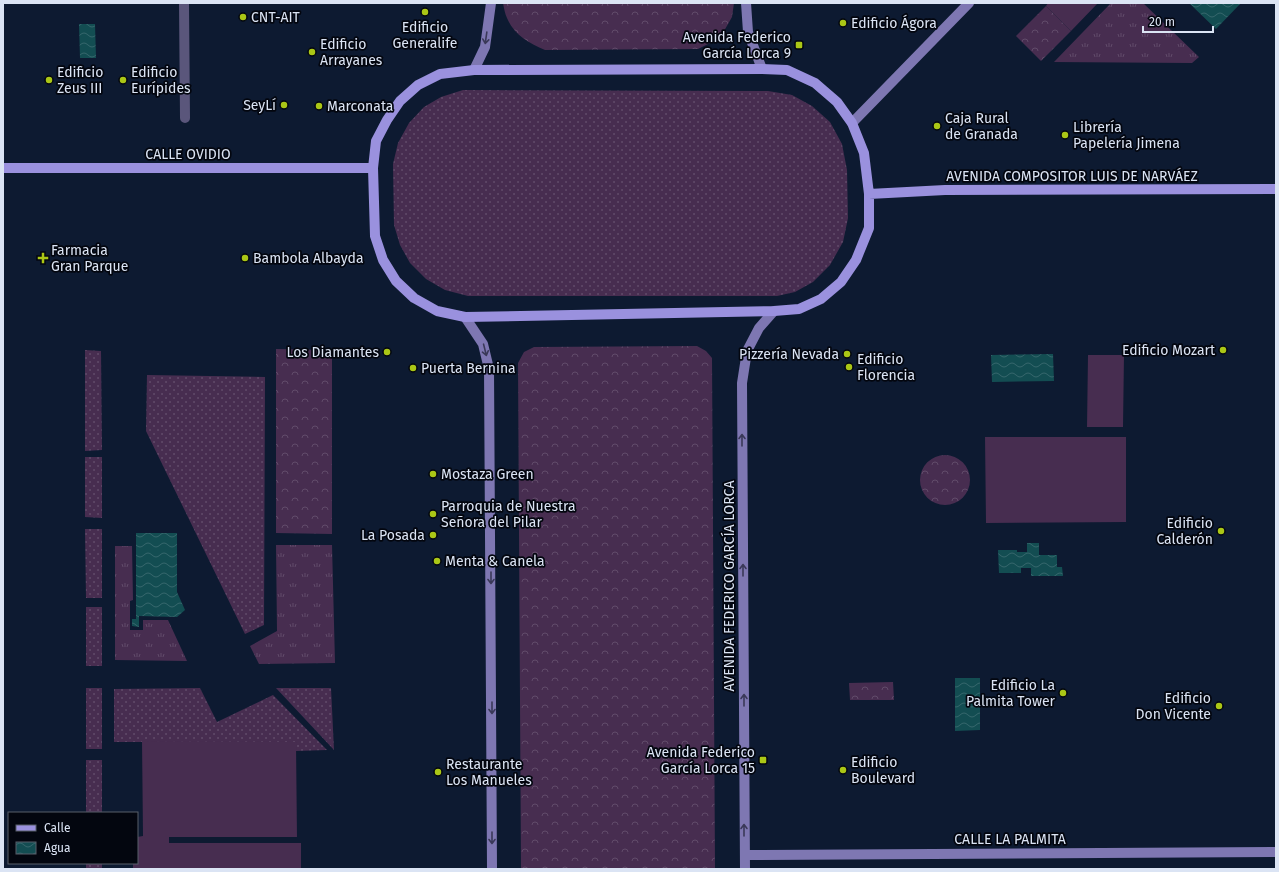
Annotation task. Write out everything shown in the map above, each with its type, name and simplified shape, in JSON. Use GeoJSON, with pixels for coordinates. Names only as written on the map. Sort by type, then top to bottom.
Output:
{"type":"FeatureCollection","features":[{"type":"Feature","properties":{"kind":"main road"},"geometry":{"type":"LineString","coordinates":[[474,70],[485,47],[491,3]]}},
{"type":"Feature","properties":{"kind":"main road"},"geometry":{"type":"LineString","coordinates":[[746,3],[748,32],[762,69]]}},
{"type":"Feature","properties":{"kind":"main road"},"geometry":{"type":"LineString","coordinates":[[852,123],[969,3]]}},
{"type":"Feature","properties":{"kind":"main road"},"geometry":{"type":"LineString","coordinates":[[762,69],[787,70],[815,83],[837,102],[852,123],[864,153],[869,194],[869,228],[856,260],[841,282],[821,299],[799,309],[774,311],[465,317],[437,310],[414,298],[396,281],[383,260],[376,236],[373,168],[376,141],[387,120],[400,101],[418,84],[440,74],[474,70],[762,69]]}},
{"type":"Feature","properties":{"kind":"main road","name":"CALLE OVIDIO"},"geometry":{"type":"LineString","coordinates":[[3,168],[373,168]]}},
{"type":"Feature","properties":{"kind":"main road","name":"AVENIDA COMPOSITOR LUIS DE NARVÁEZ"},"geometry":{"type":"LineString","coordinates":[[869,194],[946,190],[1276,189]]}},
{"type":"Feature","properties":{"kind":"main road","name":"AVENIDA FEDERICO GARCÍA LORCA"},"geometry":{"type":"LineString","coordinates":[[745,869],[742,383],[747,351],[759,328],[774,311]]}},
{"type":"Feature","properties":{"kind":"main road"},"geometry":{"type":"LineString","coordinates":[[465,317],[483,344],[490,369],[492,869]]}},
{"type":"Feature","properties":{"kind":"main road","name":"CALLE LA PALMITA"},"geometry":{"type":"LineString","coordinates":[[744,855],[1276,852]]}},
{"type":"Feature","properties":{"kind":"street"},"geometry":{"type":"LineString","coordinates":[[184,3],[185,118]]}},
{"type":"Feature","properties":{"kind":"green space"},"geometry":{"type":"Polygon","coordinates":[[[503,3],[734,3],[732,17],[724,31],[712,42],[698,49],[545,50],[518,34],[506,16],[503,3]]]}},
{"type":"Feature","properties":{"kind":"green space"},"geometry":{"type":"Polygon","coordinates":[[[1048,3],[1098,3],[1071,31],[1046,6],[1048,3]]]}},
{"type":"Feature","properties":{"kind":"green space"},"geometry":{"type":"Polygon","coordinates":[[[1111,3],[1143,3],[1199,57],[1192,63],[1054,62],[1111,3]]]}},
{"type":"Feature","properties":{"kind":"green space"},"geometry":{"type":"Polygon","coordinates":[[[1046,6],[1071,31],[1041,61],[1016,36],[1046,6]]]}},
{"type":"Feature","properties":{"kind":"green space"},"geometry":{"type":"Polygon","coordinates":[[[463,90],[768,91],[792,95],[812,106],[830,122],[842,144],[847,170],[848,218],[843,242],[830,265],[813,282],[795,292],[777,296],[468,296],[445,290],[426,279],[410,263],[400,245],[394,225],[393,164],[398,143],[409,123],[424,107],[441,97],[463,90]]]}},
{"type":"Feature","properties":{"kind":"green space"},"geometry":{"type":"Polygon","coordinates":[[[697,346],[706,351],[712,358],[715,869],[521,869],[518,363],[524,352],[534,347],[697,346]]]}},
{"type":"Feature","properties":{"kind":"green space"},"geometry":{"type":"Polygon","coordinates":[[[276,349],[332,350],[332,534],[276,533],[276,349]]]}},
{"type":"Feature","properties":{"kind":"green space"},"geometry":{"type":"Polygon","coordinates":[[[85,350],[101,351],[102,450],[85,451],[85,350]]]}},
{"type":"Feature","properties":{"kind":"green space"},"geometry":{"type":"Polygon","coordinates":[[[1088,355],[1124,355],[1123,427],[1087,427],[1088,355]]]}},
{"type":"Feature","properties":{"kind":"green space"},"geometry":{"type":"Polygon","coordinates":[[[147,375],[265,377],[264,625],[245,634],[146,431],[147,375]]]}},
{"type":"Feature","properties":{"kind":"green space"},"geometry":{"type":"Polygon","coordinates":[[[985,437],[1126,437],[1126,522],[986,523],[985,437]]]}},
{"type":"Feature","properties":{"kind":"green space"},"geometry":{"type":"Polygon","coordinates":[[[940,455],[950,455],[963,462],[970,475],[970,485],[963,498],[950,505],[940,505],[931,501],[924,494],[920,485],[920,475],[924,466],[931,459],[940,455]]]}},
{"type":"Feature","properties":{"kind":"green space"},"geometry":{"type":"Polygon","coordinates":[[[85,457],[102,457],[102,518],[85,517],[85,457]]]}},
{"type":"Feature","properties":{"kind":"green space"},"geometry":{"type":"Polygon","coordinates":[[[85,529],[102,529],[102,598],[86,598],[85,529]]]}},
{"type":"Feature","properties":{"kind":"green space"},"geometry":{"type":"Polygon","coordinates":[[[276,545],[332,545],[335,663],[259,664],[250,646],[277,631],[276,545]]]}},
{"type":"Feature","properties":{"kind":"green space"},"geometry":{"type":"Polygon","coordinates":[[[115,546],[132,546],[133,600],[130,601],[130,630],[143,630],[143,620],[168,620],[187,661],[115,660],[115,546]]]}},
{"type":"Feature","properties":{"kind":"green space"},"geometry":{"type":"Polygon","coordinates":[[[86,607],[102,607],[102,666],[86,666],[86,607]]]}},
{"type":"Feature","properties":{"kind":"green space"},"geometry":{"type":"Polygon","coordinates":[[[893,682],[894,700],[850,700],[849,683],[893,682]]]}},
{"type":"Feature","properties":{"kind":"green space"},"geometry":{"type":"Polygon","coordinates":[[[86,688],[102,688],[102,749],[86,749],[86,688]]]}},
{"type":"Feature","properties":{"kind":"green space"},"geometry":{"type":"Polygon","coordinates":[[[200,688],[217,722],[273,695],[327,750],[296,751],[296,742],[114,742],[114,689],[200,688]]]}},
{"type":"Feature","properties":{"kind":"green space"},"geometry":{"type":"Polygon","coordinates":[[[276,688],[331,688],[334,750],[276,688]]]}},
{"type":"Feature","properties":{"kind":"green space"},"geometry":{"type":"Polygon","coordinates":[[[142,741],[296,742],[297,837],[169,837],[169,843],[301,843],[301,869],[133,869],[133,864],[138,864],[138,837],[143,836],[142,741]]]}},
{"type":"Feature","properties":{"kind":"green space"},"geometry":{"type":"Polygon","coordinates":[[[86,760],[102,760],[102,812],[86,812],[86,760]]]}},
{"type":"Feature","properties":{"kind":"green space"},"geometry":{"type":"Polygon","coordinates":[[[86,864],[102,864],[102,869],[86,869],[86,864]]]}},
{"type":"Feature","properties":{"kind":"water"},"geometry":{"type":"Polygon","coordinates":[[[1189,3],[1238,3],[1240,4],[1216,29],[1189,3]]]}},
{"type":"Feature","properties":{"kind":"water"},"geometry":{"type":"Polygon","coordinates":[[[79,24],[95,24],[96,58],[80,58],[79,24]]]}},
{"type":"Feature","properties":{"kind":"water"},"geometry":{"type":"Polygon","coordinates":[[[1053,354],[1054,381],[992,382],[991,355],[1053,354]]]}},
{"type":"Feature","properties":{"kind":"water"},"geometry":{"type":"Polygon","coordinates":[[[136,533],[177,533],[177,592],[185,610],[177,617],[139,616],[139,627],[132,626],[132,619],[136,619],[136,533]]]}},
{"type":"Feature","properties":{"kind":"water"},"geometry":{"type":"Polygon","coordinates":[[[1027,543],[1039,543],[1039,555],[1057,555],[1057,567],[1062,567],[1063,576],[1031,576],[1031,568],[1021,568],[1021,573],[999,573],[998,550],[1017,550],[1017,552],[1027,552],[1027,543]]]}},
{"type":"Feature","properties":{"kind":"water"},"geometry":{"type":"Polygon","coordinates":[[[955,678],[980,678],[980,730],[955,731],[955,678]]]}},
{"type":"Feature","properties":{"kind":"place","name":"Edificio Generalife"},"geometry":{"type":"Point","coordinates":[425,12]}},
{"type":"Feature","properties":{"kind":"place","name":"CNT-AIT"},"geometry":{"type":"Point","coordinates":[243,17]}},
{"type":"Feature","properties":{"kind":"place","name":"Edificio Ágora"},"geometry":{"type":"Point","coordinates":[843,23]}},
{"type":"Feature","properties":{"kind":"place","name":"Avenida Federico García Lorca 9"},"geometry":{"type":"Point","coordinates":[799,45]}},
{"type":"Feature","properties":{"kind":"place","name":"Edificio Arrayanes"},"geometry":{"type":"Point","coordinates":[312,52]}},
{"type":"Feature","properties":{"kind":"place","name":"Edificio Zeus III"},"geometry":{"type":"Point","coordinates":[49,80]}},
{"type":"Feature","properties":{"kind":"place","name":"Edificio Eurípides"},"geometry":{"type":"Point","coordinates":[123,80]}},
{"type":"Feature","properties":{"kind":"place","name":"SeyLí"},"geometry":{"type":"Point","coordinates":[284,105]}},
{"type":"Feature","properties":{"kind":"place","name":"Marconata"},"geometry":{"type":"Point","coordinates":[319,106]}},
{"type":"Feature","properties":{"kind":"place","name":"Caja Rural de Granada"},"geometry":{"type":"Point","coordinates":[937,126]}},
{"type":"Feature","properties":{"kind":"place","name":"Librería Papelería Jimena"},"geometry":{"type":"Point","coordinates":[1065,135]}},
{"type":"Feature","properties":{"kind":"place","name":"Farmacia Gran Parque"},"geometry":{"type":"Point","coordinates":[43,258]}},
{"type":"Feature","properties":{"kind":"place","name":"Bambola Albayda"},"geometry":{"type":"Point","coordinates":[245,258]}},
{"type":"Feature","properties":{"kind":"place","name":"Edificio Mozart"},"geometry":{"type":"Point","coordinates":[1223,350]}},
{"type":"Feature","properties":{"kind":"place","name":"Los Diamantes"},"geometry":{"type":"Point","coordinates":[387,352]}},
{"type":"Feature","properties":{"kind":"place","name":"Pizzería Nevada"},"geometry":{"type":"Point","coordinates":[847,354]}},
{"type":"Feature","properties":{"kind":"place","name":"Edificio Florencia"},"geometry":{"type":"Point","coordinates":[849,367]}},
{"type":"Feature","properties":{"kind":"place","name":"Puerta Bernina"},"geometry":{"type":"Point","coordinates":[413,368]}},
{"type":"Feature","properties":{"kind":"place","name":"Mostaza Green"},"geometry":{"type":"Point","coordinates":[433,474]}},
{"type":"Feature","properties":{"kind":"place","name":"Parroquia de Nuestra Señora del Pilar"},"geometry":{"type":"Point","coordinates":[433,514]}},
{"type":"Feature","properties":{"kind":"place","name":"Edificio Calderón"},"geometry":{"type":"Point","coordinates":[1221,531]}},
{"type":"Feature","properties":{"kind":"place","name":"La Posada"},"geometry":{"type":"Point","coordinates":[433,535]}},
{"type":"Feature","properties":{"kind":"place","name":"Menta & Canela"},"geometry":{"type":"Point","coordinates":[437,561]}},
{"type":"Feature","properties":{"kind":"place","name":"Edificio La Palmita Tower"},"geometry":{"type":"Point","coordinates":[1063,693]}},
{"type":"Feature","properties":{"kind":"place","name":"Edificio Don Vicente"},"geometry":{"type":"Point","coordinates":[1219,706]}},
{"type":"Feature","properties":{"kind":"place","name":"Avenida Federico García Lorca 15"},"geometry":{"type":"Point","coordinates":[763,760]}},
{"type":"Feature","properties":{"kind":"place","name":"Edificio Boulevard"},"geometry":{"type":"Point","coordinates":[843,770]}},
{"type":"Feature","properties":{"kind":"place","name":"Restaurante Los Manueles"},"geometry":{"type":"Point","coordinates":[438,772]}}]}
